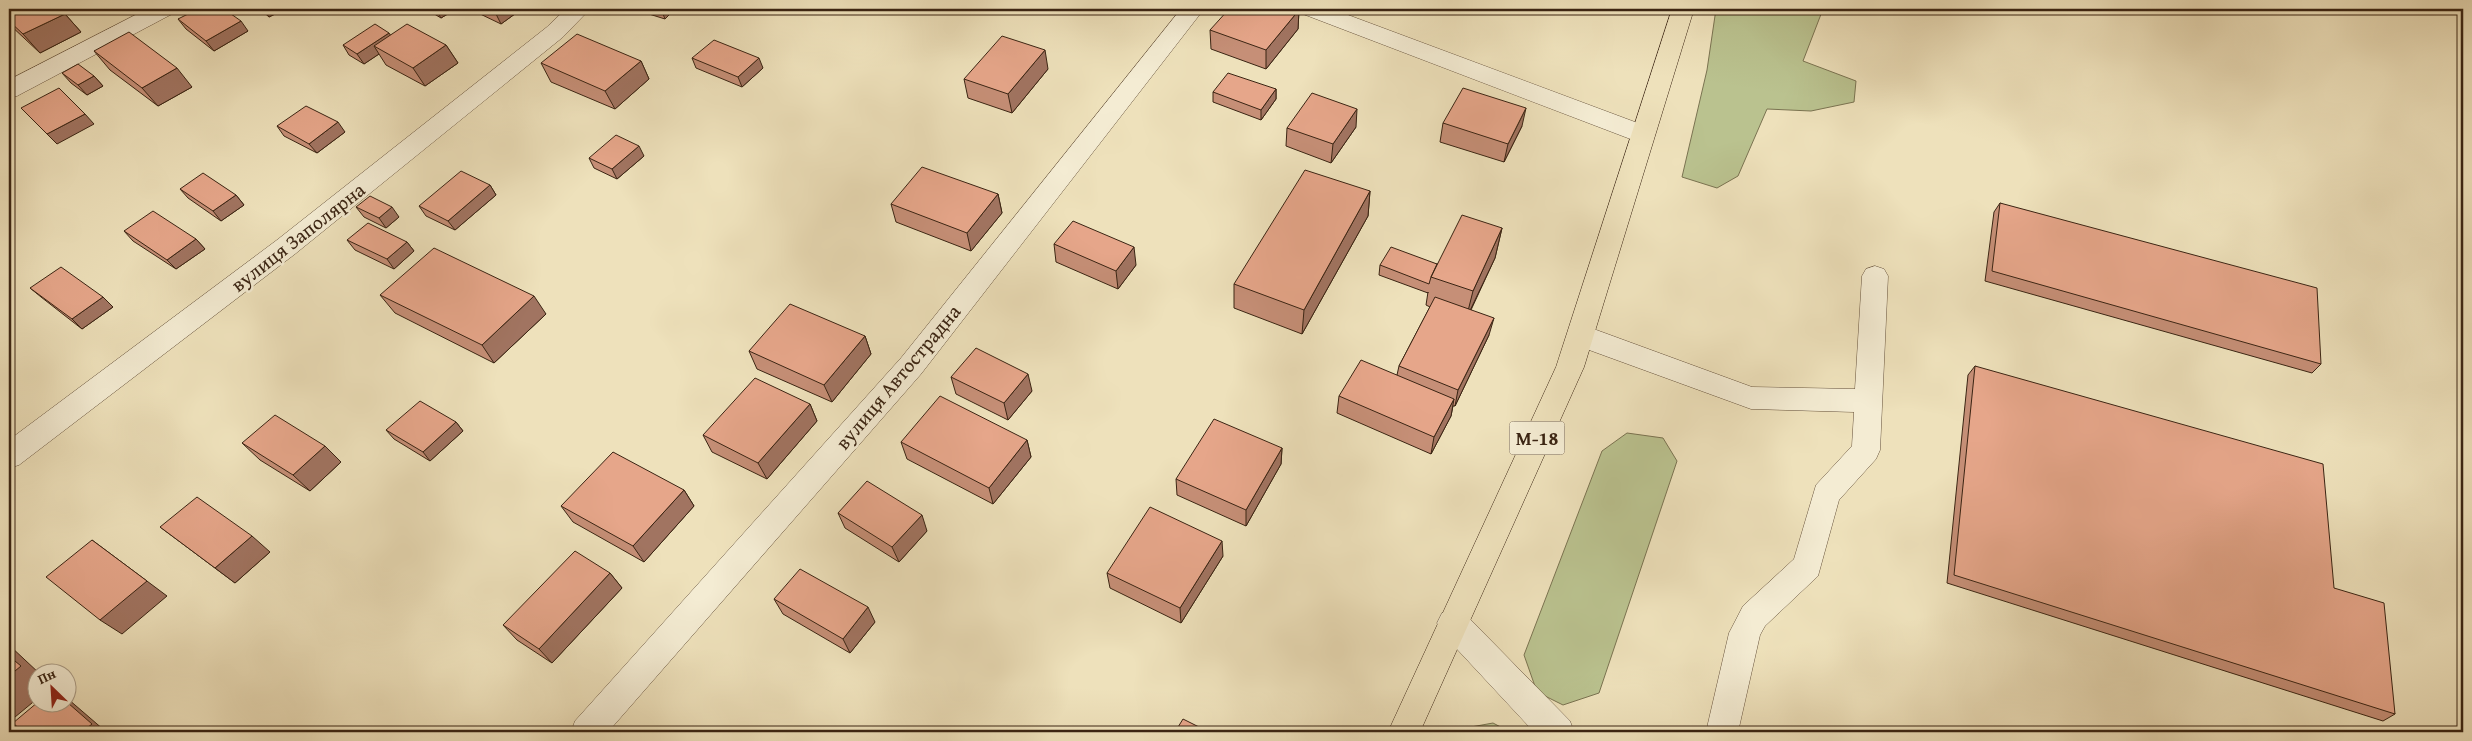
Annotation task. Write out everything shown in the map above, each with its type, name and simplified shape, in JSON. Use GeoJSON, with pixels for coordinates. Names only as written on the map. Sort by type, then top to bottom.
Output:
{"type":"FeatureCollection","features":[{"type":"Feature","properties":{"kind":"highway","name":"М-18"},"geometry":{"type":"LineString","coordinates":[[1404,732],[1570,368],[1642,134],[1683,9]]}},
{"type":"Feature","properties":{"kind":"street"},"geometry":{"type":"LineString","coordinates":[[9,90],[164,9]]}},
{"type":"Feature","properties":{"kind":"street","name":"вулиця Заполярна"},"geometry":{"type":"LineString","coordinates":[[9,456],[286,247],[555,32],[580,9]]}},
{"type":"Feature","properties":{"kind":"street","name":"вулиця Автострадна"},"geometry":{"type":"LineString","coordinates":[[587,732],[911,366],[1193,9]]}},
{"type":"Feature","properties":{"kind":"street"},"geometry":{"type":"LineString","coordinates":[[1312,9],[1642,134]]}},
{"type":"Feature","properties":{"kind":"street"},"geometry":{"type":"LineString","coordinates":[[1722,732],[1745,633],[1754,616],[1807,566],[1826,494],[1866,450],[1875,276]]}},
{"type":"Feature","properties":{"kind":"street"},"geometry":{"type":"LineString","coordinates":[[1580,335],[1751,398],[1869,401]]}},
{"type":"Feature","properties":{"kind":"street"},"geometry":{"type":"LineString","coordinates":[[1453,623],[1558,732]]}},
{"type":"Feature","properties":{"kind":"green space"},"geometry":{"type":"Polygon","coordinates":[[[1716,9],[1823,9],[1803,61],[1856,81],[1854,102],[1811,111],[1767,109],[1738,176],[1717,188],[1682,177],[1707,70],[1716,9]]]}},
{"type":"Feature","properties":{"kind":"green space"},"geometry":{"type":"Polygon","coordinates":[[[1627,433],[1663,438],[1677,461],[1599,693],[1563,705],[1537,692],[1524,655],[1602,451],[1627,433]]]}},
{"type":"Feature","properties":{"kind":"green space"},"geometry":{"type":"Polygon","coordinates":[[[1493,723],[1510,732],[1468,732],[1471,727],[1493,723]]]}},
{"type":"Feature","properties":{"kind":"building"},"geometry":{"type":"Polygon","coordinates":[[[9,9],[60,9],[65,14],[23,34],[9,21],[9,9]]]}},
{"type":"Feature","properties":{"kind":"building"},"geometry":{"type":"Polygon","coordinates":[[[198,9],[224,9],[241,21],[206,41],[178,19],[198,9]]]}},
{"type":"Feature","properties":{"kind":"building"},"geometry":{"type":"Polygon","coordinates":[[[484,9],[503,9],[496,14],[484,9]]]}},
{"type":"Feature","properties":{"kind":"building"},"geometry":{"type":"Polygon","coordinates":[[[1229,9],[1299,10],[1266,50],[1210,30],[1229,9]]]}},
{"type":"Feature","properties":{"kind":"building"},"geometry":{"type":"Polygon","coordinates":[[[375,24],[389,33],[357,54],[343,45],[375,24]]]}},
{"type":"Feature","properties":{"kind":"building"},"geometry":{"type":"Polygon","coordinates":[[[407,24],[446,45],[413,68],[374,46],[407,24]]]}},
{"type":"Feature","properties":{"kind":"building"},"geometry":{"type":"Polygon","coordinates":[[[129,32],[177,68],[142,88],[94,51],[129,32]]]}},
{"type":"Feature","properties":{"kind":"building"},"geometry":{"type":"Polygon","coordinates":[[[577,34],[641,61],[605,91],[541,63],[577,34]]]}},
{"type":"Feature","properties":{"kind":"building"},"geometry":{"type":"Polygon","coordinates":[[[1002,36],[1045,50],[1008,94],[964,79],[1002,36]]]}},
{"type":"Feature","properties":{"kind":"building"},"geometry":{"type":"Polygon","coordinates":[[[714,40],[759,58],[738,77],[692,58],[714,40]]]}},
{"type":"Feature","properties":{"kind":"building"},"geometry":{"type":"Polygon","coordinates":[[[78,64],[94,76],[78,85],[62,73],[78,64]]]}},
{"type":"Feature","properties":{"kind":"building"},"geometry":{"type":"Polygon","coordinates":[[[1228,73],[1276,89],[1261,110],[1213,92],[1228,73]]]}},
{"type":"Feature","properties":{"kind":"building"},"geometry":{"type":"Polygon","coordinates":[[[59,88],[85,114],[47,134],[21,108],[59,88]]]}},
{"type":"Feature","properties":{"kind":"building"},"geometry":{"type":"Polygon","coordinates":[[[1463,88],[1526,108],[1508,144],[1443,123],[1463,88]]]}},
{"type":"Feature","properties":{"kind":"building"},"geometry":{"type":"Polygon","coordinates":[[[1312,93],[1357,109],[1333,144],[1287,128],[1312,93]]]}},
{"type":"Feature","properties":{"kind":"building"},"geometry":{"type":"Polygon","coordinates":[[[306,106],[338,122],[309,144],[277,126],[306,106]]]}},
{"type":"Feature","properties":{"kind":"building"},"geometry":{"type":"Polygon","coordinates":[[[616,135],[639,146],[612,169],[589,158],[616,135]]]}},
{"type":"Feature","properties":{"kind":"building"},"geometry":{"type":"Polygon","coordinates":[[[922,167],[998,194],[967,233],[891,204],[922,167]]]}},
{"type":"Feature","properties":{"kind":"building"},"geometry":{"type":"Polygon","coordinates":[[[1305,170],[1370,191],[1304,310],[1234,284],[1305,170]]]}},
{"type":"Feature","properties":{"kind":"building"},"geometry":{"type":"Polygon","coordinates":[[[461,171],[490,185],[448,221],[419,206],[461,171]]]}},
{"type":"Feature","properties":{"kind":"building"},"geometry":{"type":"Polygon","coordinates":[[[203,173],[236,195],[213,211],[180,189],[203,173]]]}},
{"type":"Feature","properties":{"kind":"building"},"geometry":{"type":"Polygon","coordinates":[[[370,196],[392,207],[379,218],[356,207],[370,196]]]}},
{"type":"Feature","properties":{"kind":"building"},"geometry":{"type":"Polygon","coordinates":[[[2000,203],[2317,288],[2321,364],[1992,271],[2000,203]]]}},
{"type":"Feature","properties":{"kind":"building"},"geometry":{"type":"Polygon","coordinates":[[[153,211],[196,239],[167,260],[124,231],[153,211]]]}},
{"type":"Feature","properties":{"kind":"building"},"geometry":{"type":"Polygon","coordinates":[[[1462,215],[1502,228],[1473,291],[1431,277],[1462,215]]]}},
{"type":"Feature","properties":{"kind":"building"},"geometry":{"type":"Polygon","coordinates":[[[1073,221],[1134,247],[1116,271],[1054,244],[1073,221]]]}},
{"type":"Feature","properties":{"kind":"building"},"geometry":{"type":"Polygon","coordinates":[[[368,223],[407,242],[387,259],[347,240],[368,223]]]}},
{"type":"Feature","properties":{"kind":"building"},"geometry":{"type":"Polygon","coordinates":[[[1391,247],[1437,264],[1429,284],[1380,265],[1391,247]]]}},
{"type":"Feature","properties":{"kind":"building"},"geometry":{"type":"Polygon","coordinates":[[[434,248],[534,296],[482,345],[380,295],[434,248]]]}},
{"type":"Feature","properties":{"kind":"building"},"geometry":{"type":"Polygon","coordinates":[[[61,267],[103,297],[72,319],[30,288],[61,267]]]}},
{"type":"Feature","properties":{"kind":"building"},"geometry":{"type":"Polygon","coordinates":[[[1435,297],[1494,318],[1458,390],[1399,366],[1435,297]]]}},
{"type":"Feature","properties":{"kind":"building"},"geometry":{"type":"Polygon","coordinates":[[[790,304],[865,336],[824,385],[749,351],[790,304]]]}},
{"type":"Feature","properties":{"kind":"building"},"geometry":{"type":"Polygon","coordinates":[[[976,348],[1028,374],[1004,403],[951,377],[976,348]]]}},
{"type":"Feature","properties":{"kind":"building"},"geometry":{"type":"Polygon","coordinates":[[[1361,360],[1454,399],[1434,437],[1339,396],[1361,360]]]}},
{"type":"Feature","properties":{"kind":"building"},"geometry":{"type":"Polygon","coordinates":[[[1975,366],[2323,464],[2334,588],[2384,603],[2395,714],[1954,575],[1975,366]]]}},
{"type":"Feature","properties":{"kind":"building"},"geometry":{"type":"Polygon","coordinates":[[[755,378],[810,404],[758,463],[703,435],[755,378]]]}},
{"type":"Feature","properties":{"kind":"building"},"geometry":{"type":"Polygon","coordinates":[[[940,396],[1027,440],[989,488],[901,442],[940,396]]]}},
{"type":"Feature","properties":{"kind":"building"},"geometry":{"type":"Polygon","coordinates":[[[420,401],[456,422],[423,452],[386,430],[420,401]]]}},
{"type":"Feature","properties":{"kind":"building"},"geometry":{"type":"Polygon","coordinates":[[[275,415],[325,446],[293,475],[242,443],[275,415]]]}},
{"type":"Feature","properties":{"kind":"building"},"geometry":{"type":"Polygon","coordinates":[[[1214,419],[1282,448],[1246,510],[1176,479],[1214,419]]]}},
{"type":"Feature","properties":{"kind":"building"},"geometry":{"type":"Polygon","coordinates":[[[613,452],[684,490],[633,546],[561,506],[613,452]]]}},
{"type":"Feature","properties":{"kind":"building"},"geometry":{"type":"Polygon","coordinates":[[[867,481],[922,515],[892,547],[838,513],[867,481]]]}},
{"type":"Feature","properties":{"kind":"building"},"geometry":{"type":"Polygon","coordinates":[[[197,497],[252,536],[215,568],[160,527],[197,497]]]}},
{"type":"Feature","properties":{"kind":"building"},"geometry":{"type":"Polygon","coordinates":[[[1150,507],[1222,541],[1180,608],[1107,573],[1150,507]]]}},
{"type":"Feature","properties":{"kind":"building"},"geometry":{"type":"Polygon","coordinates":[[[92,540],[147,581],[100,620],[46,577],[92,540]]]}},
{"type":"Feature","properties":{"kind":"building"},"geometry":{"type":"Polygon","coordinates":[[[575,551],[610,573],[539,649],[503,625],[575,551]]]}},
{"type":"Feature","properties":{"kind":"building"},"geometry":{"type":"Polygon","coordinates":[[[800,569],[868,607],[843,639],[774,599],[800,569]]]}},
{"type":"Feature","properties":{"kind":"building"},"geometry":{"type":"Polygon","coordinates":[[[9,656],[21,666],[9,676],[9,656]]]}},
{"type":"Feature","properties":{"kind":"building"},"geometry":{"type":"Polygon","coordinates":[[[28,710],[28,714],[78,714],[78,712],[92,724],[82,732],[23,732],[13,723],[28,710]]]}},
{"type":"Feature","properties":{"kind":"building"},"geometry":{"type":"Polygon","coordinates":[[[1183,719],[1209,732],[1175,732],[1183,719]]]}}]}
